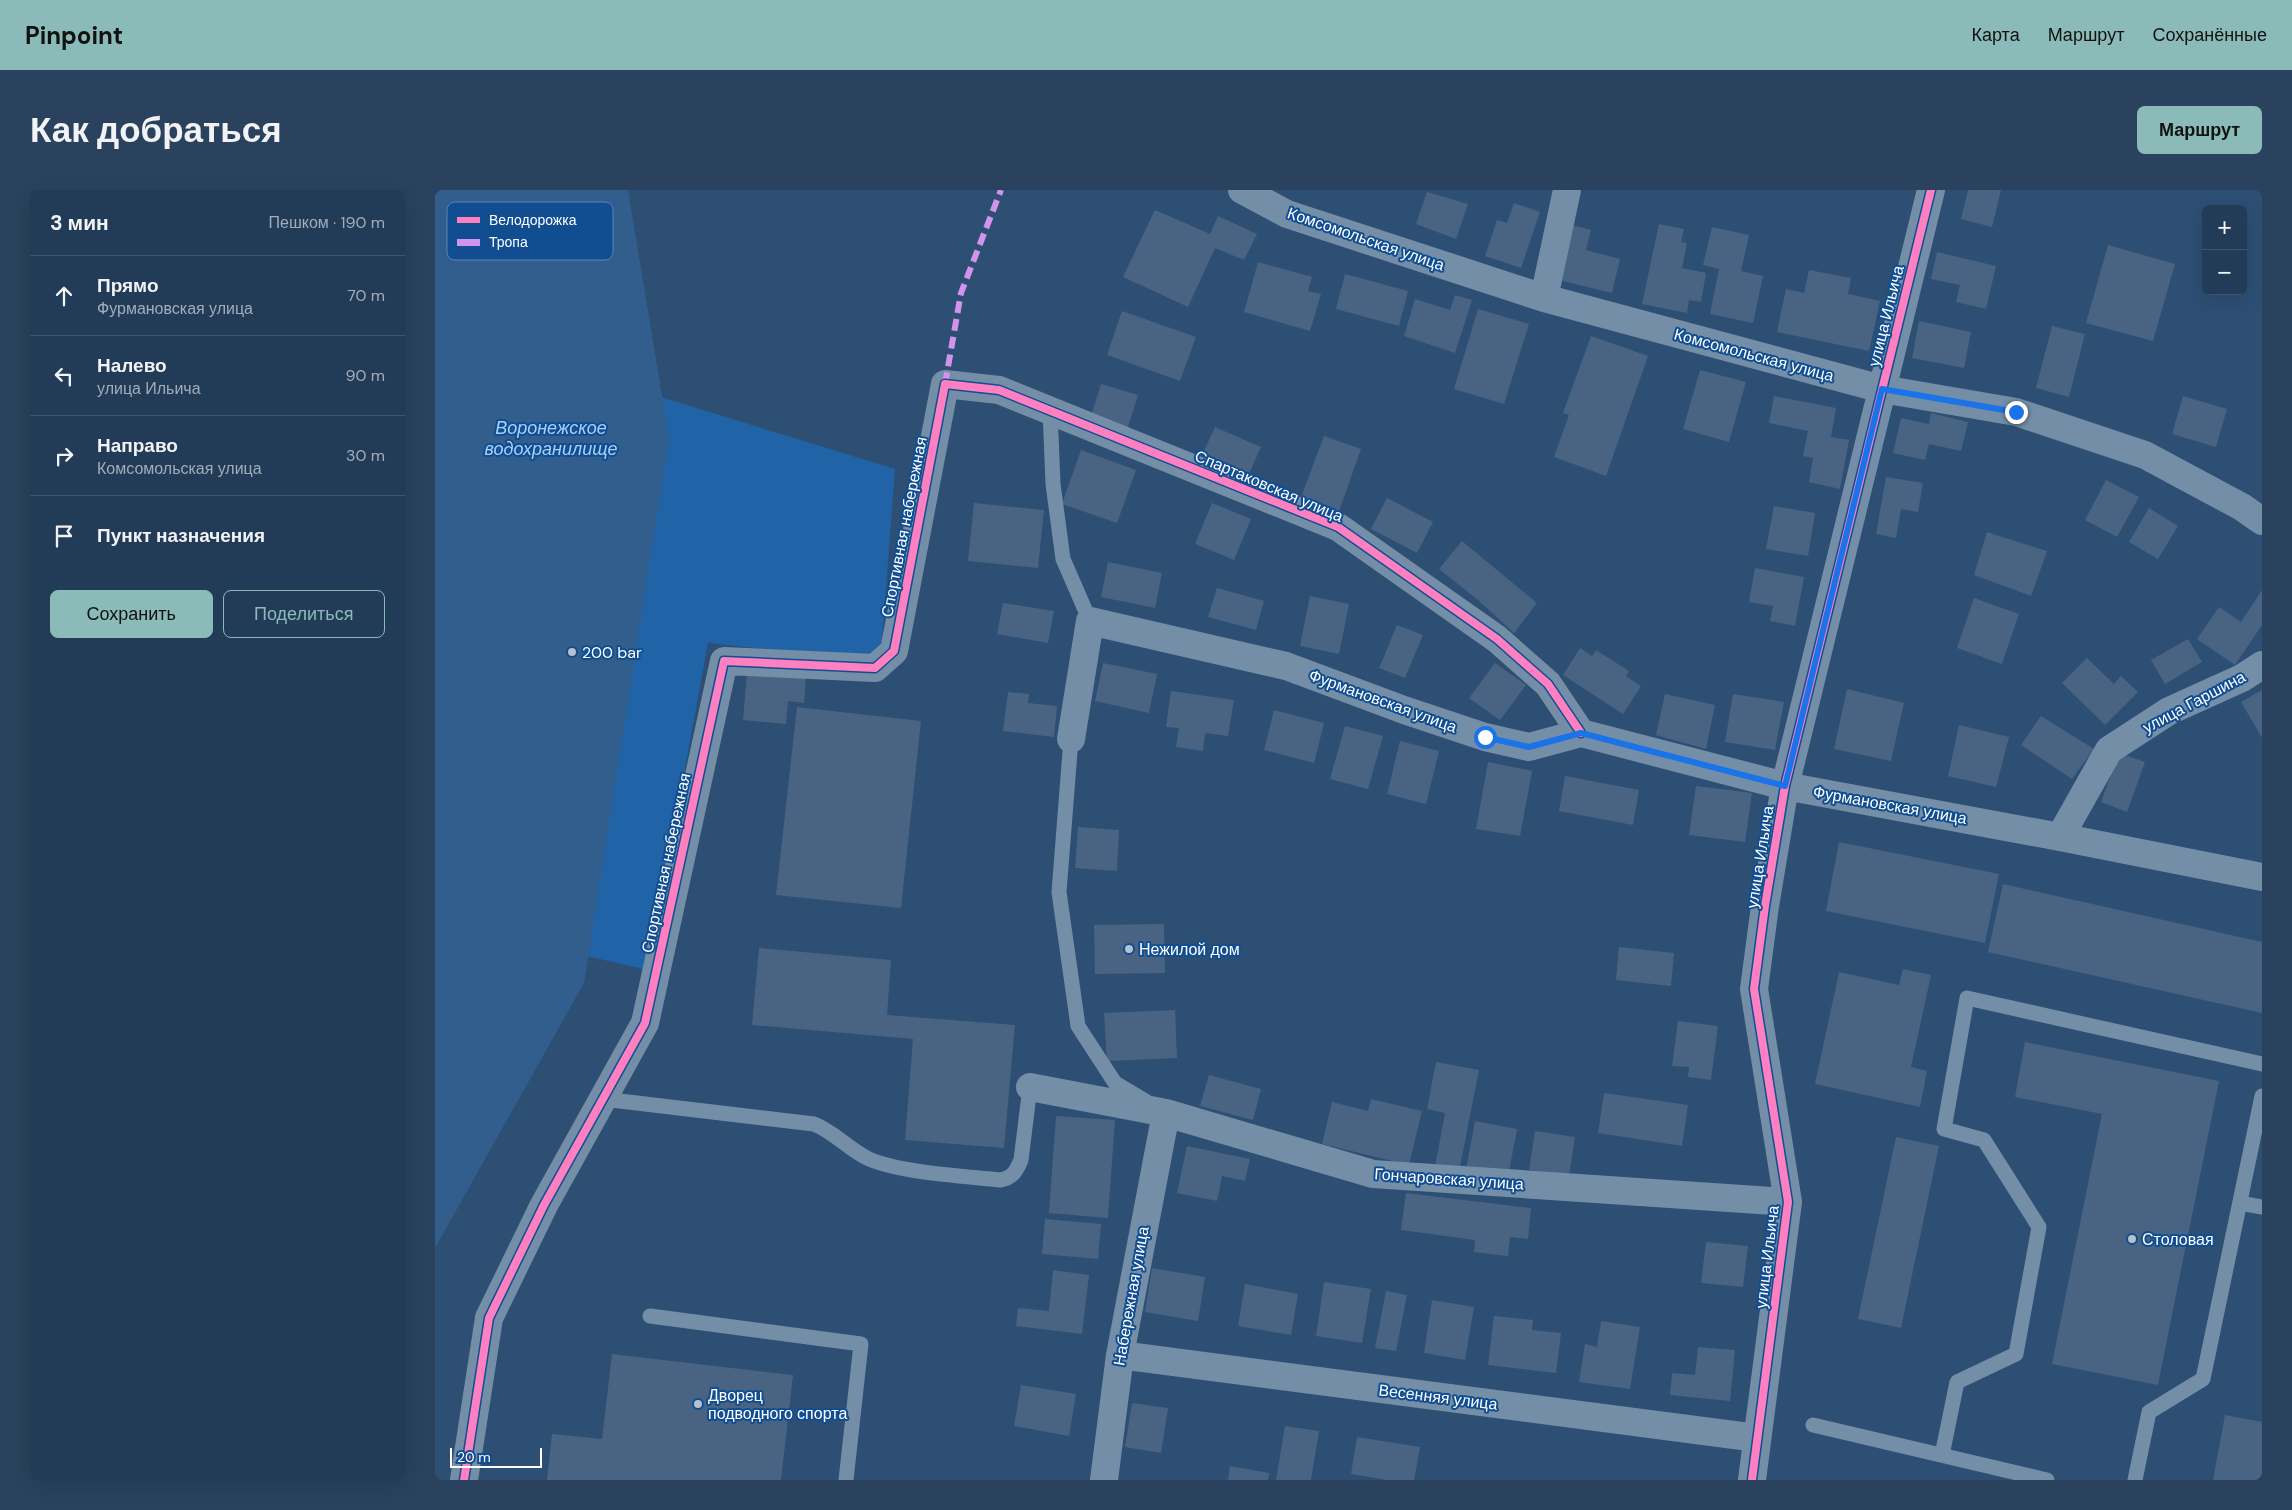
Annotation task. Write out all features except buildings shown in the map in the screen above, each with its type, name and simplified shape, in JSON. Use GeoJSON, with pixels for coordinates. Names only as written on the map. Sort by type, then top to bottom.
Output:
{"type":"FeatureCollection","features":[{"type":"Feature","properties":{"kind":"street","name":"Комсомольская улица"},"geometry":{"type":"LineString","coordinates":[[1242,190],[1287,214],[1544,298],[1882,389],[2016,412],[2145,455],[2242,507],[2262,521]]}},
{"type":"Feature","properties":{"kind":"street"},"geometry":{"type":"LineString","coordinates":[[1544,298],[1567,190]]}},
{"type":"Feature","properties":{"kind":"street","name":"улица Ильича"},"geometry":{"type":"LineString","coordinates":[[1753,1480],[1789,1202],[1754,989],[1785,786],[1931,190]]}},
{"type":"Feature","properties":{"kind":"street","name":"Спартаковская улица"},"geometry":{"type":"LineString","coordinates":[[945,384],[999,390],[1338,527],[1497,639],[1548,684],[1581,733]]}},
{"type":"Feature","properties":{"kind":"street","name":"Спортивная набережная"},"geometry":{"type":"LineString","coordinates":[[464,1480],[489,1318],[544,1205],[645,1023],[724,662],[875,668],[894,651],[945,384]]}},
{"type":"Feature","properties":{"kind":"street"},"geometry":{"type":"LineString","coordinates":[[1071,739],[1090,621]]}},
{"type":"Feature","properties":{"kind":"street","name":"Фурмановская улица"},"geometry":{"type":"LineString","coordinates":[[1090,621],[1286,666],[1404,710],[1485,737],[1529,747],[1581,733],[1785,786],[2262,877]]}},
{"type":"Feature","properties":{"kind":"street","name":"улица Гаршина"},"geometry":{"type":"LineString","coordinates":[[2060,837],[2109,750],[2169,711],[2242,678],[2262,665]]}},
{"type":"Feature","properties":{"kind":"street","name":"Гончаровская улица"},"geometry":{"type":"LineString","coordinates":[[1030,1087],[1166,1113],[1373,1174],[1789,1202]]}},
{"type":"Feature","properties":{"kind":"street","name":"Набережная улица"},"geometry":{"type":"LineString","coordinates":[[1103,1480],[1119,1356],[1166,1113]]}},
{"type":"Feature","properties":{"kind":"street","name":"Весенняя улица"},"geometry":{"type":"LineString","coordinates":[[1119,1356],[1757,1438]]}},
{"type":"Feature","properties":{"kind":"lane"},"geometry":{"type":"LineString","coordinates":[[1049,410],[1053,484],[1063,559],[1090,621]]}},
{"type":"Feature","properties":{"kind":"lane"},"geometry":{"type":"LineString","coordinates":[[1071,739],[1059,892],[1077,1026],[1115,1083],[1166,1113]]}},
{"type":"Feature","properties":{"kind":"lane"},"geometry":{"type":"LineString","coordinates":[[1942,1455],[1957,1382],[2016,1354],[2039,1227],[1984,1140],[1944,1129],[1967,998],[2262,1064]]}},
{"type":"Feature","properties":{"kind":"lane"},"geometry":{"type":"LineString","coordinates":[[603,1099],[814,1124],[830,1130],[852,1149],[870,1159],[901,1168],[999,1180],[1009,1178],[1017,1171],[1021,1160],[1030,1087]]}},
{"type":"Feature","properties":{"kind":"lane"},"geometry":{"type":"LineString","coordinates":[[2135,1480],[2149,1412],[2203,1379],[2262,1096]]}},
{"type":"Feature","properties":{"kind":"lane"},"geometry":{"type":"LineString","coordinates":[[2240,1203],[2262,1207]]}},
{"type":"Feature","properties":{"kind":"lane"},"geometry":{"type":"LineString","coordinates":[[650,1316],[861,1344],[846,1480]]}},
{"type":"Feature","properties":{"kind":"lane"},"geometry":{"type":"LineString","coordinates":[[1813,1425],[2047,1480]]}},
{"type":"Feature","properties":{"kind":"shaded area"},"geometry":{"type":"Polygon","coordinates":[[[628,387],[895,469],[882,642],[865,660],[708,643],[648,970],[573,953],[628,387]]]}},
{"type":"Feature","properties":{"kind":"water","name":"Воронежское водохранилище"},"geometry":{"type":"Polygon","coordinates":[[[435,190],[628,190],[669,438],[584,983],[435,1248],[435,190]]]}},
{"type":"Feature","properties":{"kind":"marked path"},"geometry":{"type":"LineString","coordinates":[[945,384],[961,293],[1001,190]]}},
{"type":"Feature","properties":{"kind":"cycle path"},"geometry":{"type":"LineString","coordinates":[[1752,1480],[1788,1202],[1754,989],[1765,906],[1785,786],[1931,190]]}},
{"type":"Feature","properties":{"kind":"cycle path"},"geometry":{"type":"LineString","coordinates":[[464,1480],[489,1318],[544,1205],[645,1023],[724,661],[875,668],[894,651],[945,384],[999,390],[1338,527],[1497,639],[1548,684],[1581,733]]}},
{"type":"Feature","properties":{"kind":"place","name":"200 bar"},"geometry":{"type":"Point","coordinates":[572,652]}},
{"type":"Feature","properties":{"kind":"place","name":"Нежилой дом"},"geometry":{"type":"Point","coordinates":[1129,949]}},
{"type":"Feature","properties":{"kind":"place","name":"Столовая"},"geometry":{"type":"Point","coordinates":[2132,1239]}},
{"type":"Feature","properties":{"kind":"place","name":"Дворец подводного спорта"},"geometry":{"type":"Point","coordinates":[698,1404]}},
{"type":"Feature","properties":{"kind":"route"},"geometry":{"type":"LineString","coordinates":[[1485,737],[1529,747],[1581,733],[1785,786],[1882,389],[2016,412]]}}]}
